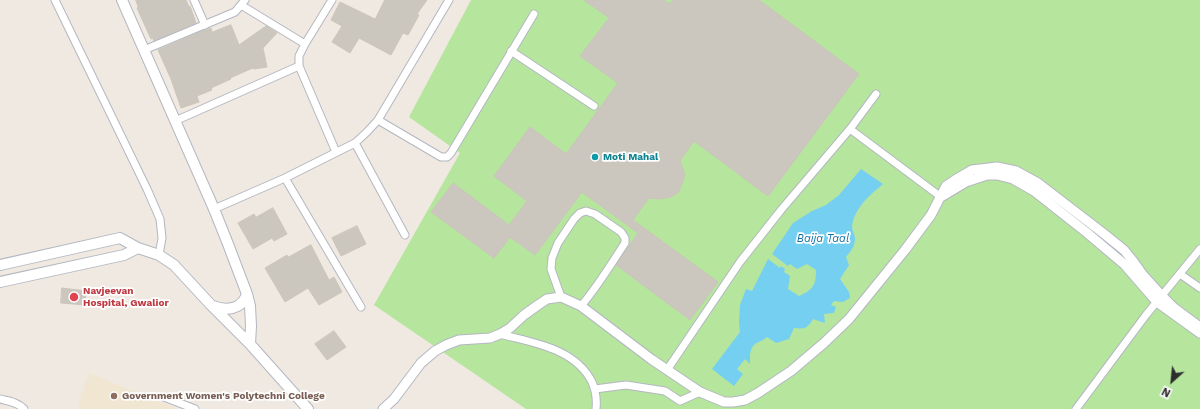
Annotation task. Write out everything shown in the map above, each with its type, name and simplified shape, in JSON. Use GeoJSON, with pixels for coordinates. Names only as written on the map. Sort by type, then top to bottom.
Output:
{"type":"FeatureCollection","features":[{"type":"Feature","properties":{"kind":"main road"},"geometry":{"type":"LineString","coordinates":[[122,0],[214,209],[247,294],[251,313],[250,344]]}},
{"type":"Feature","properties":{"kind":"main road"},"geometry":{"type":"LineString","coordinates":[[0,265],[120,238],[138,248],[159,254],[174,265],[250,344],[308,409]]}},
{"type":"Feature","properties":{"kind":"main road"},"geometry":{"type":"LineString","coordinates":[[0,282],[124,255],[138,248]]}},
{"type":"Feature","properties":{"kind":"main road"},"geometry":{"type":"LineString","coordinates":[[211,305],[217,308],[229,309],[240,305],[245,300],[247,294]]}},
{"type":"Feature","properties":{"kind":"street"},"geometry":{"type":"LineString","coordinates":[[55,0],[155,207],[160,220],[162,238],[159,254]]}},
{"type":"Feature","properties":{"kind":"street"},"geometry":{"type":"LineString","coordinates":[[194,0],[205,25]]}},
{"type":"Feature","properties":{"kind":"street"},"geometry":{"type":"LineString","coordinates":[[332,0],[305,44],[299,56],[299,66],[336,152]]}},
{"type":"Feature","properties":{"kind":"street"},"geometry":{"type":"LineString","coordinates":[[214,209],[284,178],[355,143],[378,120],[448,0]]}},
{"type":"Feature","properties":{"kind":"street"},"geometry":{"type":"LineString","coordinates":[[144,50],[235,12],[243,3],[305,44]]}},
{"type":"Feature","properties":{"kind":"street"},"geometry":{"type":"LineString","coordinates":[[378,120],[441,157],[447,157],[451,153],[534,14]]}},
{"type":"Feature","properties":{"kind":"street"},"geometry":{"type":"LineString","coordinates":[[512,51],[594,106]]}},
{"type":"Feature","properties":{"kind":"street"},"geometry":{"type":"LineString","coordinates":[[175,121],[299,66]]}},
{"type":"Feature","properties":{"kind":"street"},"geometry":{"type":"LineString","coordinates":[[667,370],[740,262],[781,210],[850,129],[876,94]]}},
{"type":"Feature","properties":{"kind":"street"},"geometry":{"type":"LineString","coordinates":[[850,129],[942,197]]}},
{"type":"Feature","properties":{"kind":"street"},"geometry":{"type":"LineString","coordinates":[[355,143],[405,235]]}},
{"type":"Feature","properties":{"kind":"street"},"geometry":{"type":"LineString","coordinates":[[384,409],[394,399],[421,363],[435,351],[459,340],[490,338],[500,334],[547,299],[561,297],[581,306],[651,360],[723,406],[744,400],[758,393],[790,371],[824,343],[849,319],[905,250],[931,215],[942,197],[946,186],[972,170],[997,167],[1016,171],[1038,183],[1124,250],[1159,299],[1200,334]]}},
{"type":"Feature","properties":{"kind":"street"},"geometry":{"type":"LineString","coordinates":[[284,178],[361,307]]}},
{"type":"Feature","properties":{"kind":"street"},"geometry":{"type":"LineString","coordinates":[[561,297],[551,269],[552,258],[558,244],[574,219],[580,213],[586,211],[595,214],[621,232],[625,238],[625,243],[592,293],[581,306]]}},
{"type":"Feature","properties":{"kind":"street"},"geometry":{"type":"LineString","coordinates":[[1076,409],[1159,299],[1200,249]]}},
{"type":"Feature","properties":{"kind":"street"},"geometry":{"type":"LineString","coordinates":[[1180,274],[1200,288]]}},
{"type":"Feature","properties":{"kind":"street"},"geometry":{"type":"LineString","coordinates":[[1159,299],[1200,326]]}},
{"type":"Feature","properties":{"kind":"street"},"geometry":{"type":"LineString","coordinates":[[500,334],[550,348],[568,356],[580,365],[588,375],[595,389],[597,400],[596,409]]}},
{"type":"Feature","properties":{"kind":"street"},"geometry":{"type":"LineString","coordinates":[[595,389],[626,384],[665,391],[680,401],[700,392]]}},
{"type":"Feature","properties":{"kind":"street"},"geometry":{"type":"LineString","coordinates":[[164,397],[195,409]]}},
{"type":"Feature","properties":{"kind":"street"},"geometry":{"type":"LineString","coordinates":[[0,399],[13,402],[24,409]]}},
{"type":"Feature","properties":{"kind":"shaded area","name":"Government Women's Polytechni College"},"geometry":{"type":"Polygon","coordinates":[[[89,373],[177,409],[78,409],[89,373]]]}},
{"type":"Feature","properties":{"kind":"green space"},"geometry":{"type":"Polygon","coordinates":[[[471,0],[1200,0],[1200,409],[526,409],[374,305],[460,153],[409,117],[471,0]]]}},
{"type":"Feature","properties":{"kind":"water","name":"Baija Taal"},"geometry":{"type":"Polygon","coordinates":[[[861,169],[883,184],[864,202],[856,213],[854,219],[852,226],[855,238],[854,244],[846,257],[849,265],[840,279],[849,292],[850,298],[843,302],[834,301],[831,305],[836,307],[834,313],[824,314],[825,323],[813,319],[805,328],[794,328],[789,339],[776,343],[767,337],[755,344],[751,351],[750,364],[745,359],[737,369],[743,374],[734,386],[712,369],[740,332],[740,305],[746,289],[752,291],[768,259],[780,268],[781,266],[785,269],[784,272],[790,276],[788,289],[799,296],[811,289],[815,280],[816,270],[807,264],[797,269],[790,264],[788,266],[772,254],[793,223],[812,211],[826,205],[839,195],[861,169]]]}},
{"type":"Feature","properties":{"kind":"building"},"geometry":{"type":"Polygon","coordinates":[[[136,0],[186,0],[189,7],[190,6],[196,23],[154,41],[153,38],[151,39],[137,8],[136,0]]]}},
{"type":"Feature","properties":{"kind":"building"},"geometry":{"type":"Polygon","coordinates":[[[385,0],[427,0],[417,14],[419,15],[408,35],[403,33],[391,55],[359,38],[350,53],[332,42],[342,26],[331,20],[340,2],[375,19],[385,0]]]}},
{"type":"Feature","properties":{"kind":"building","name":"Moti Mahal"},"geometry":{"type":"Polygon","coordinates":[[[584,0],[664,0],[670,4],[673,0],[759,0],[859,74],[768,196],[694,141],[680,161],[685,175],[679,192],[671,197],[660,199],[649,198],[633,220],[718,282],[690,320],[616,265],[638,233],[582,192],[535,255],[510,237],[494,258],[431,212],[453,183],[509,225],[527,201],[494,176],[530,127],[566,154],[618,83],[580,56],[609,18],[584,0]]]}},
{"type":"Feature","properties":{"kind":"building"},"geometry":{"type":"Polygon","coordinates":[[[231,25],[239,45],[266,26],[277,33],[263,48],[267,67],[253,68],[230,78],[231,79],[211,88],[212,90],[197,96],[199,102],[181,108],[171,79],[158,50],[202,31],[211,28],[212,32],[231,25]]]}},
{"type":"Feature","properties":{"kind":"building"},"geometry":{"type":"Polygon","coordinates":[[[273,208],[287,234],[274,241],[272,238],[253,249],[238,223],[254,214],[256,217],[273,208]]]}},
{"type":"Feature","properties":{"kind":"building"},"geometry":{"type":"Polygon","coordinates":[[[357,226],[366,244],[341,256],[332,238],[357,226]]]}},
{"type":"Feature","properties":{"kind":"building"},"geometry":{"type":"Polygon","coordinates":[[[311,245],[329,280],[334,277],[342,292],[319,305],[308,288],[285,302],[265,268],[287,255],[288,257],[311,245]]]}},
{"type":"Feature","properties":{"kind":"building"},"geometry":{"type":"Polygon","coordinates":[[[62,288],[86,291],[85,305],[61,303],[62,288]]]}},
{"type":"Feature","properties":{"kind":"building"},"geometry":{"type":"Polygon","coordinates":[[[334,331],[346,347],[327,360],[315,344],[334,331]]]}},
{"type":"Feature","properties":{"kind":"place","name":"Moti Mahal"},"geometry":{"type":"Point","coordinates":[595,157]}},
{"type":"Feature","properties":{"kind":"place","name":"Navjeevan Hospital, Gwalior"},"geometry":{"type":"Point","coordinates":[74,297]}},
{"type":"Feature","properties":{"kind":"place","name":"Government Women's Polytechni College"},"geometry":{"type":"Point","coordinates":[114,396]}}]}
